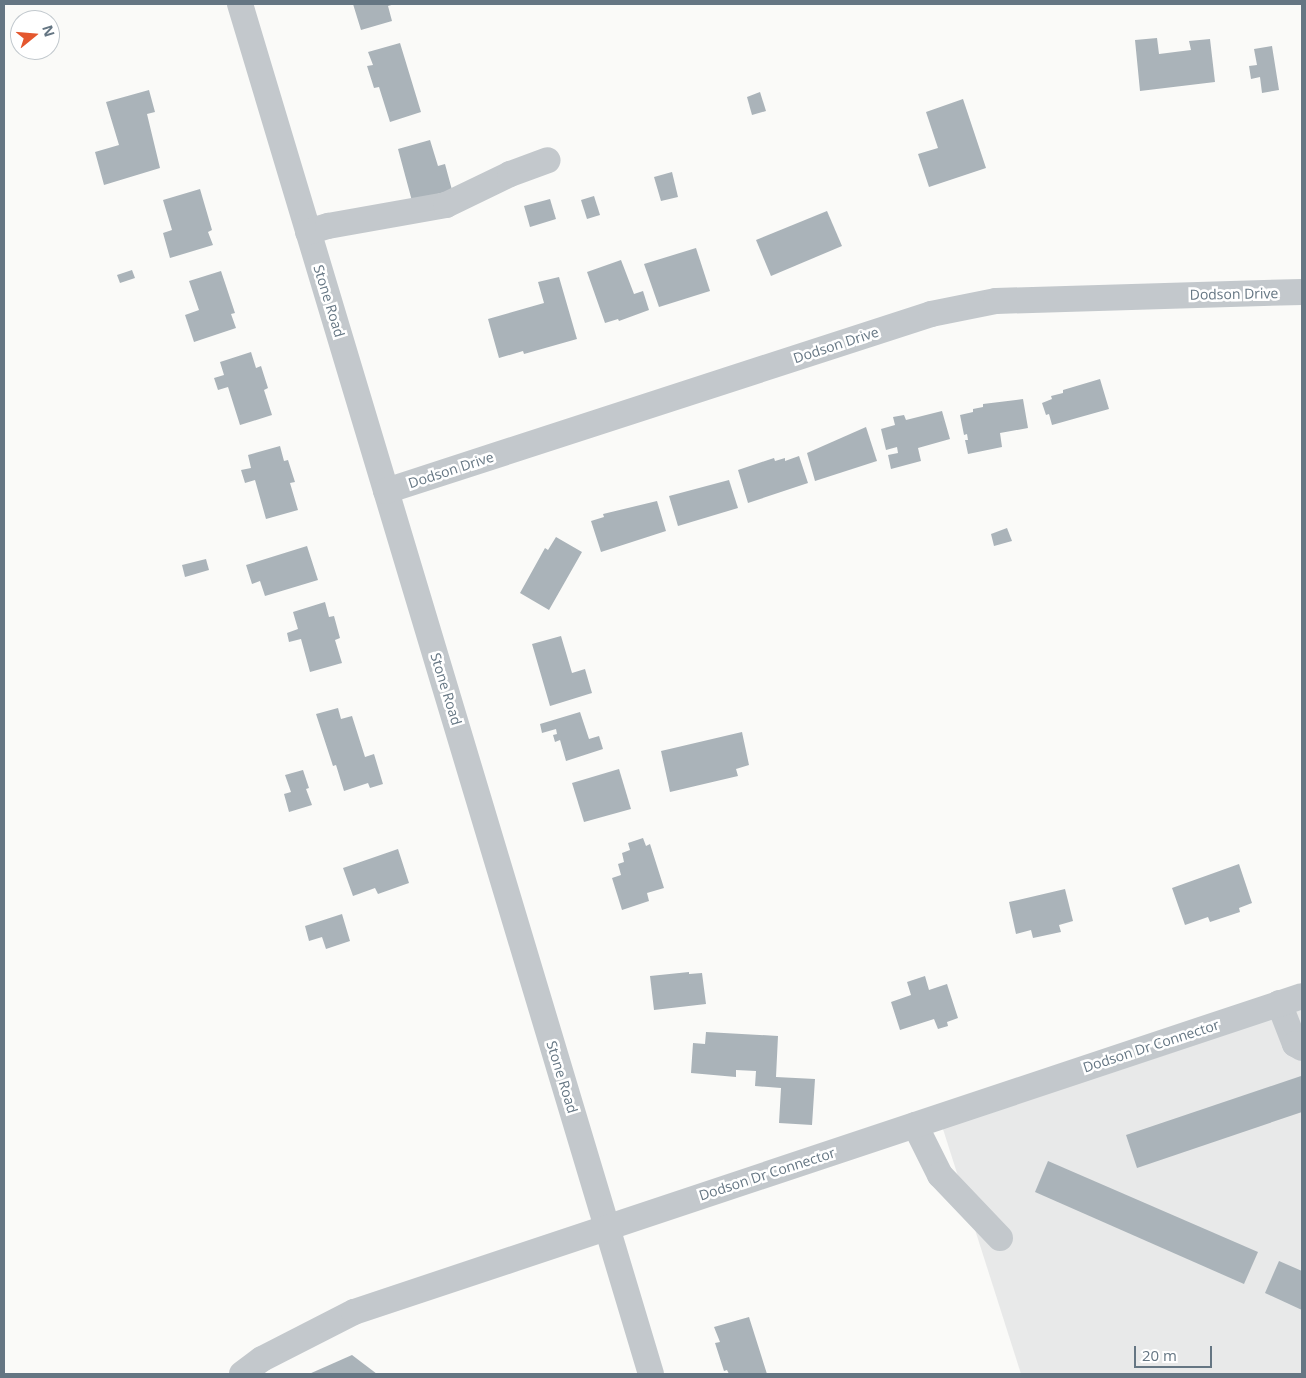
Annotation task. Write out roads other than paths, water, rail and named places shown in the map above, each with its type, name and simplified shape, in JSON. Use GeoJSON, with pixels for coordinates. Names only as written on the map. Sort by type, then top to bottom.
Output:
{"type":"FeatureCollection","features":[{"type":"Feature","properties":{"kind":"street","name":"Stone Road"},"geometry":{"type":"LineString","coordinates":[[240,4],[651,1374]]}},
{"type":"Feature","properties":{"kind":"street"},"geometry":{"type":"LineString","coordinates":[[308,232],[328,226],[446,205],[510,174],[548,160]]}},
{"type":"Feature","properties":{"kind":"street","name":"Dodson Drive"},"geometry":{"type":"LineString","coordinates":[[386,491],[932,314],[996,301],[1302,292]]}},
{"type":"Feature","properties":{"kind":"street"},"geometry":{"type":"LineString","coordinates":[[1291,999],[1294,1044],[1302,1048]]}},
{"type":"Feature","properties":{"kind":"street","name":"Dodson Dr Connector"},"geometry":{"type":"LineString","coordinates":[[242,1374],[262,1359],[354,1312],[1291,999]]}},
{"type":"Feature","properties":{"kind":"street"},"geometry":{"type":"LineString","coordinates":[[915,1125],[940,1175],[1000,1238]]}}]}
